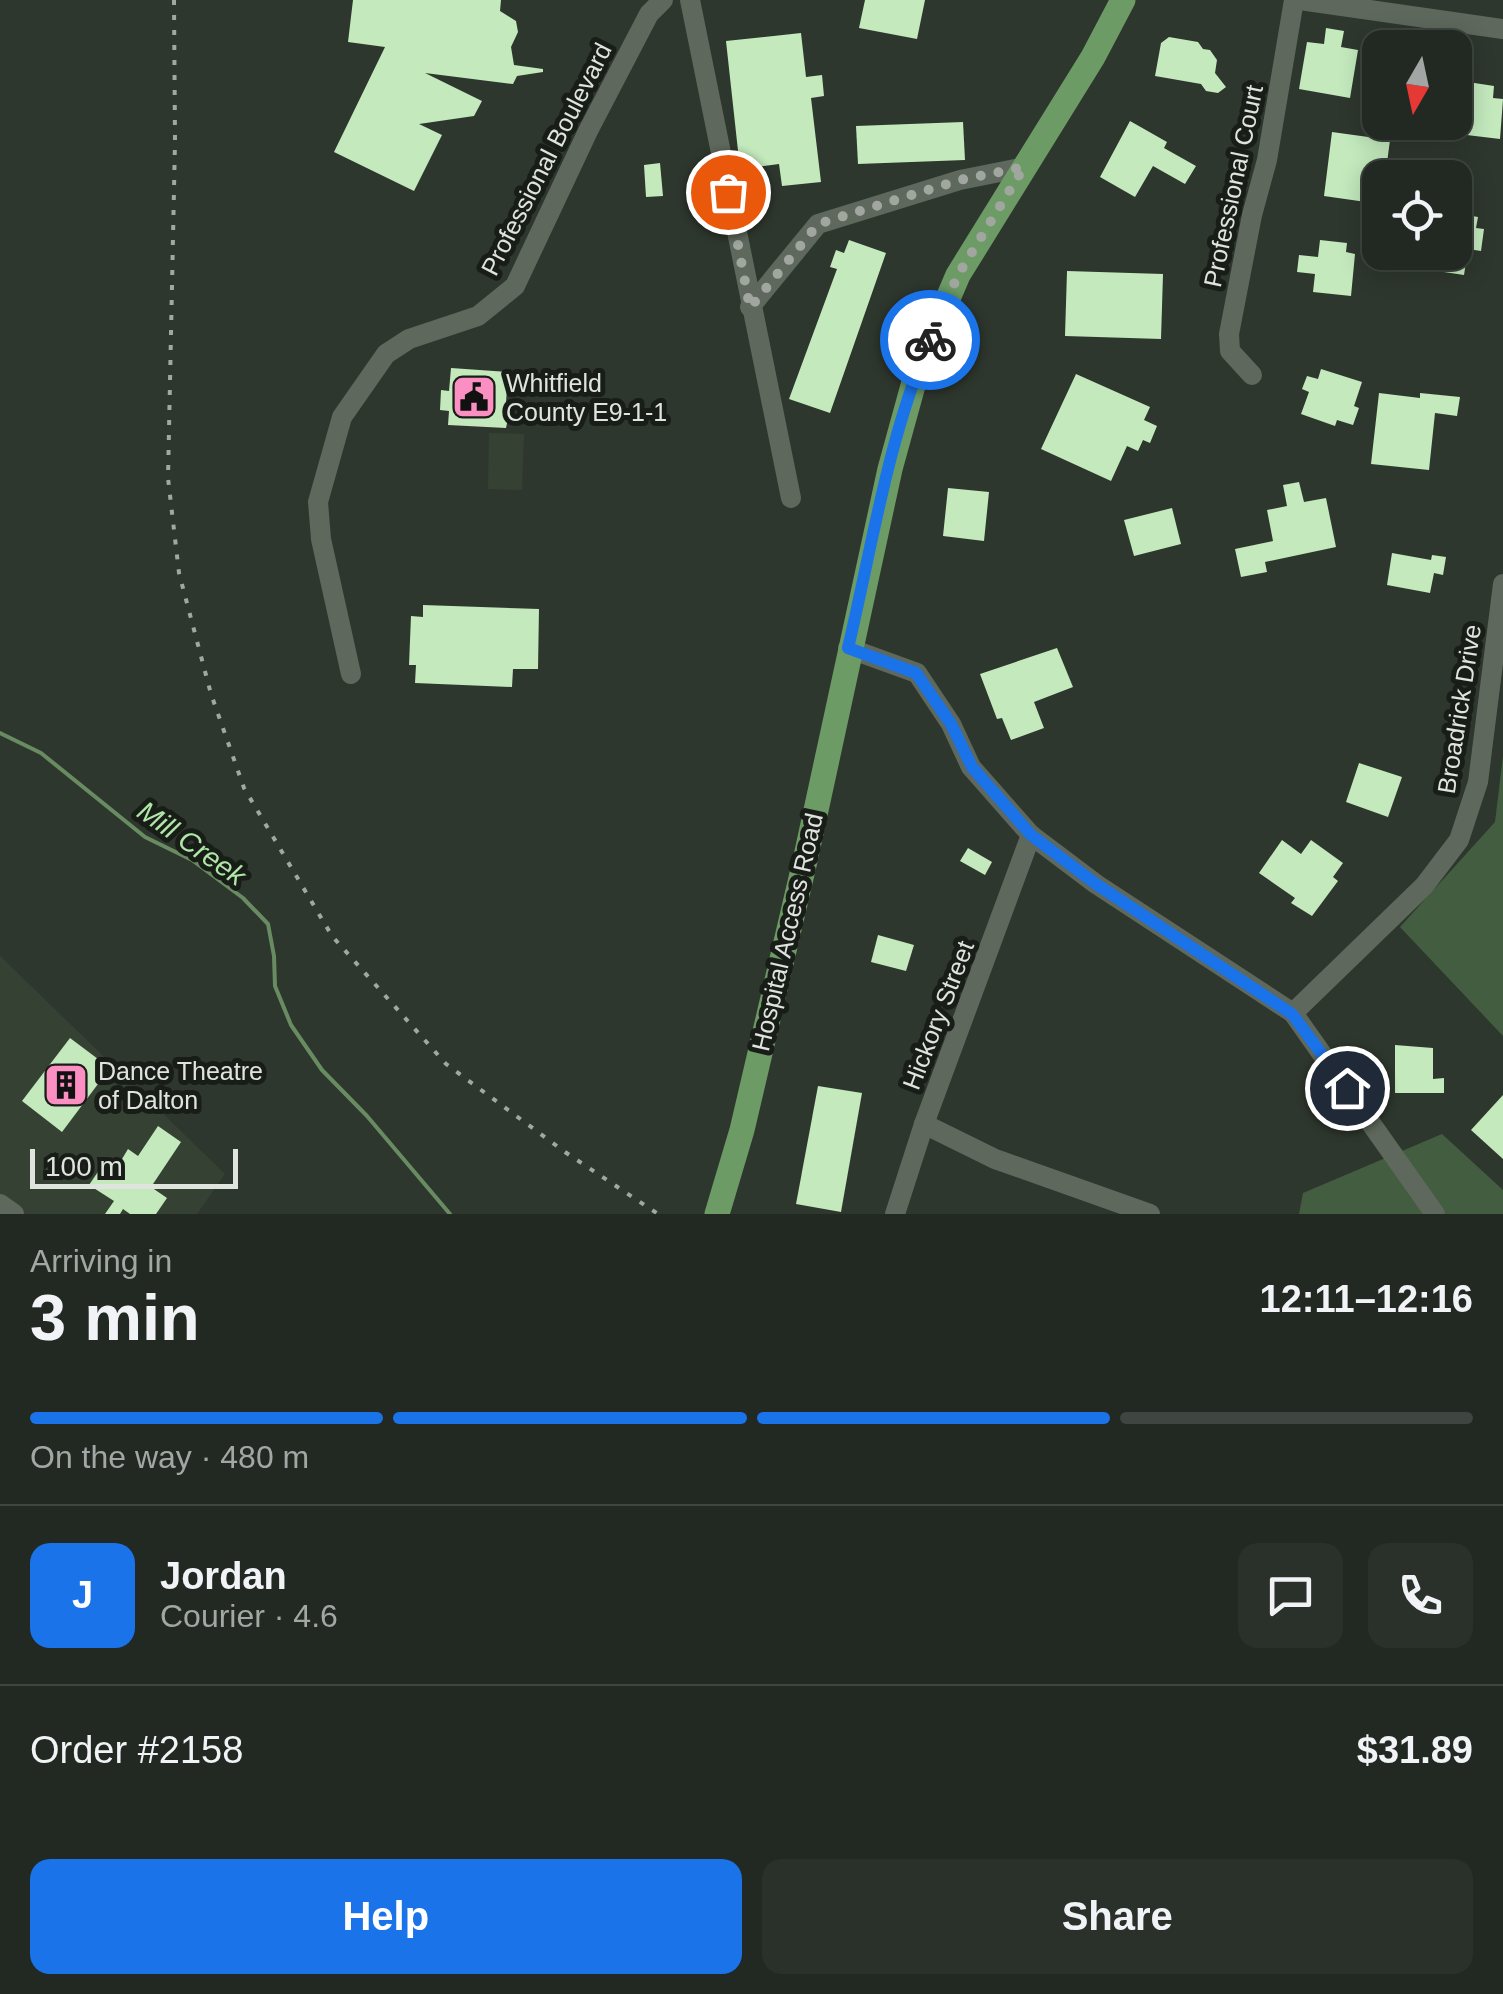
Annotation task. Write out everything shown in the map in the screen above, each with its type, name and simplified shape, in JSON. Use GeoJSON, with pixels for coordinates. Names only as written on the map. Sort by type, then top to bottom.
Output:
{"type":"FeatureCollection","features":[{"type":"Feature","properties":{"kind":"main road","name":"Hospital Access Road"},"geometry":{"type":"LineString","coordinates":[[720,1205],[742,1130],[801,878],[848,648],[916,370],[958,275],[1124,0]]}},
{"type":"Feature","properties":{"kind":"street","name":"Professional Boulevard"},"geometry":{"type":"LineString","coordinates":[[352,674],[321,539],[318,502],[342,417],[386,354],[410,339],[478,316],[515,286],[588,131],[650,14],[663,0]]}},
{"type":"Feature","properties":{"kind":"street"},"geometry":{"type":"LineString","coordinates":[[690,0],[791,498]]}},
{"type":"Feature","properties":{"kind":"street"},"geometry":{"type":"LineString","coordinates":[[1297,0],[1503,29]]}},
{"type":"Feature","properties":{"kind":"street","name":"Professional Court"},"geometry":{"type":"LineString","coordinates":[[1252,375],[1230,350],[1228,334],[1297,0]]}},
{"type":"Feature","properties":{"kind":"street"},"geometry":{"type":"LineString","coordinates":[[750,308],[818,224],[960,180],[1024,167]]}},
{"type":"Feature","properties":{"kind":"street","name":"Broadrick Drive"},"geometry":{"type":"LineString","coordinates":[[1292,1014],[1424,886],[1458,840],[1478,782],[1503,584]]}},
{"type":"Feature","properties":{"kind":"street"},"geometry":{"type":"LineString","coordinates":[[848,648],[916,673],[951,724],[972,767],[1031,835],[1096,884],[1292,1014],[1435,1214]]}},
{"type":"Feature","properties":{"kind":"street","name":"Hickory Street"},"geometry":{"type":"LineString","coordinates":[[895,1214],[924,1124],[1031,835]]}},
{"type":"Feature","properties":{"kind":"street"},"geometry":{"type":"LineString","coordinates":[[924,1124],[995,1159],[1150,1214]]}},
{"type":"Feature","properties":{"kind":"street"},"geometry":{"type":"LineString","coordinates":[[0,1204],[14,1214]]}},
{"type":"Feature","properties":{"kind":"shaded area"},"geometry":{"type":"Polygon","coordinates":[[[489,433],[524,434],[522,490],[488,489],[489,433]]]}},
{"type":"Feature","properties":{"kind":"shaded area"},"geometry":{"type":"Polygon","coordinates":[[[0,956],[225,1174],[197,1214],[0,1214],[0,956]]]}},
{"type":"Feature","properties":{"kind":"green space"},"geometry":{"type":"Polygon","coordinates":[[[1503,756],[1503,1036],[1400,927],[1495,822],[1503,756]]]}},
{"type":"Feature","properties":{"kind":"green space"},"geometry":{"type":"Polygon","coordinates":[[[1442,1134],[1503,1190],[1503,1214],[1299,1214],[1303,1193],[1442,1134]]]}},
{"type":"Feature","properties":{"kind":"building"},"geometry":{"type":"Polygon","coordinates":[[[353,0],[501,0],[500,11],[516,21],[518,32],[511,47],[514,65],[543,72],[517,76],[513,84],[425,73],[482,101],[474,116],[419,124],[442,135],[414,191],[334,152],[385,47],[348,42],[353,0]]]}},
{"type":"Feature","properties":{"kind":"building"},"geometry":{"type":"Polygon","coordinates":[[[865,0],[925,0],[917,39],[859,28],[865,0]]]}},
{"type":"Feature","properties":{"kind":"building"},"geometry":{"type":"Polygon","coordinates":[[[1326,28],[1344,31],[1341,47],[1358,50],[1350,98],[1299,89],[1307,42],[1324,44],[1326,28]]]}},
{"type":"Feature","properties":{"kind":"building"},"geometry":{"type":"Polygon","coordinates":[[[801,33],[806,77],[822,75],[824,96],[811,98],[821,182],[782,186],[779,164],[740,169],[726,41],[801,33]]]}},
{"type":"Feature","properties":{"kind":"building"},"geometry":{"type":"Polygon","coordinates":[[[1169,37],[1198,42],[1203,49],[1210,50],[1217,60],[1215,73],[1226,87],[1218,93],[1206,91],[1201,84],[1155,76],[1161,43],[1169,37]]]}},
{"type":"Feature","properties":{"kind":"building"},"geometry":{"type":"Polygon","coordinates":[[[1472,83],[1494,86],[1493,98],[1503,99],[1500,139],[1472,136],[1472,83]]]}},
{"type":"Feature","properties":{"kind":"building"},"geometry":{"type":"Polygon","coordinates":[[[1130,121],[1167,142],[1164,148],[1196,166],[1185,184],[1153,166],[1135,197],[1100,177],[1130,121]]]}},
{"type":"Feature","properties":{"kind":"building"},"geometry":{"type":"Polygon","coordinates":[[[963,122],[965,160],[858,164],[856,126],[963,122]]]}},
{"type":"Feature","properties":{"kind":"building"},"geometry":{"type":"Polygon","coordinates":[[[1332,132],[1362,136],[1362,140],[1390,140],[1387,160],[1362,160],[1362,201],[1324,196],[1332,132]]]}},
{"type":"Feature","properties":{"kind":"building"},"geometry":{"type":"Polygon","coordinates":[[[660,163],[663,196],[646,197],[644,165],[660,163]]]}},
{"type":"Feature","properties":{"kind":"building"},"geometry":{"type":"Polygon","coordinates":[[[1472,216],[1478,217],[1476,228],[1484,229],[1481,251],[1472,250],[1472,216]]]}},
{"type":"Feature","properties":{"kind":"building"},"geometry":{"type":"Polygon","coordinates":[[[849,240],[886,253],[830,413],[789,399],[837,269],[830,267],[836,250],[844,253],[849,240]]]}},
{"type":"Feature","properties":{"kind":"building"},"geometry":{"type":"Polygon","coordinates":[[[1320,240],[1347,243],[1346,252],[1355,254],[1351,296],[1313,292],[1315,274],[1297,272],[1299,255],[1318,257],[1320,240]]]}},
{"type":"Feature","properties":{"kind":"building"},"geometry":{"type":"Polygon","coordinates":[[[1431,270],[1465,270],[1464,275],[1431,270]]]}},
{"type":"Feature","properties":{"kind":"building"},"geometry":{"type":"Polygon","coordinates":[[[1067,271],[1163,274],[1161,339],[1065,336],[1067,271]]]}},
{"type":"Feature","properties":{"kind":"building","name":"Whitfield County E9-1-1"},"geometry":{"type":"Polygon","coordinates":[[[451,368],[508,372],[506,403],[511,404],[506,428],[448,425],[449,411],[440,410],[441,390],[449,391],[451,368]]]}},
{"type":"Feature","properties":{"kind":"building"},"geometry":{"type":"Polygon","coordinates":[[[1321,369],[1362,382],[1353,425],[1337,420],[1335,426],[1301,414],[1309,392],[1302,389],[1307,376],[1318,379],[1321,369]]]}},
{"type":"Feature","properties":{"kind":"building"},"geometry":{"type":"Polygon","coordinates":[[[1076,374],[1150,407],[1144,420],[1157,426],[1150,443],[1143,440],[1138,451],[1127,446],[1111,481],[1041,449],[1076,374]]]}},
{"type":"Feature","properties":{"kind":"building"},"geometry":{"type":"Polygon","coordinates":[[[1379,393],[1460,397],[1457,416],[1435,413],[1429,470],[1371,464],[1379,393]]]}},
{"type":"Feature","properties":{"kind":"building"},"geometry":{"type":"Polygon","coordinates":[[[1299,482],[1304,502],[1326,498],[1336,547],[1265,562],[1267,572],[1241,577],[1235,549],[1273,541],[1267,510],[1287,506],[1283,485],[1299,482]]]}},
{"type":"Feature","properties":{"kind":"building"},"geometry":{"type":"Polygon","coordinates":[[[948,488],[989,492],[984,541],[943,536],[948,488]]]}},
{"type":"Feature","properties":{"kind":"building"},"geometry":{"type":"Polygon","coordinates":[[[1172,508],[1181,544],[1134,556],[1124,520],[1172,508]]]}},
{"type":"Feature","properties":{"kind":"building"},"geometry":{"type":"Polygon","coordinates":[[[1392,553],[1431,560],[1432,555],[1446,557],[1443,575],[1434,573],[1430,593],[1387,585],[1392,553]]]}},
{"type":"Feature","properties":{"kind":"building"},"geometry":{"type":"Polygon","coordinates":[[[423,605],[539,609],[538,669],[513,669],[512,687],[415,683],[416,665],[409,665],[411,616],[423,617],[423,605]]]}},
{"type":"Feature","properties":{"kind":"building"},"geometry":{"type":"Polygon","coordinates":[[[1057,648],[1073,687],[1034,702],[1044,728],[1011,740],[1002,718],[997,719],[980,674],[1057,648]]]}},
{"type":"Feature","properties":{"kind":"building"},"geometry":{"type":"Polygon","coordinates":[[[1359,763],[1402,777],[1388,817],[1346,802],[1359,763]]]}},
{"type":"Feature","properties":{"kind":"building"},"geometry":{"type":"Polygon","coordinates":[[[1282,840],[1301,854],[1311,840],[1343,863],[1333,877],[1338,881],[1312,916],[1291,903],[1295,898],[1259,873],[1282,840]]]}},
{"type":"Feature","properties":{"kind":"building"},"geometry":{"type":"Polygon","coordinates":[[[968,848],[992,862],[985,875],[960,861],[968,848]]]}},
{"type":"Feature","properties":{"kind":"building"},"geometry":{"type":"Polygon","coordinates":[[[878,935],[914,945],[906,971],[871,962],[878,935]]]}},
{"type":"Feature","properties":{"kind":"building","name":"Dance Theatre of Dalton"},"geometry":{"type":"Polygon","coordinates":[[[70,1038],[110,1068],[62,1132],[22,1101],[70,1038]]]}},
{"type":"Feature","properties":{"kind":"building"},"geometry":{"type":"Polygon","coordinates":[[[1395,1045],[1433,1048],[1433,1079],[1444,1078],[1444,1093],[1395,1093],[1395,1045]]]}},
{"type":"Feature","properties":{"kind":"building"},"geometry":{"type":"Polygon","coordinates":[[[818,1086],[862,1093],[841,1212],[796,1204],[818,1086]]]}},
{"type":"Feature","properties":{"kind":"building"},"geometry":{"type":"Polygon","coordinates":[[[1503,1095],[1503,1159],[1471,1130],[1503,1095]]]}},
{"type":"Feature","properties":{"kind":"building"},"geometry":{"type":"Polygon","coordinates":[[[158,1126],[181,1142],[151,1187],[167,1198],[156,1214],[130,1214],[123,1209],[120,1214],[105,1214],[114,1201],[89,1185],[108,1157],[119,1164],[128,1149],[138,1156],[158,1126]]]}},
{"type":"Feature","properties":{"kind":"waterway","name":"Mill Creek"},"geometry":{"type":"LineString","coordinates":[[0,733],[41,753],[145,837],[192,860],[243,898],[268,924],[275,986],[291,1025],[322,1070],[367,1116],[450,1214]]}},
{"type":"Feature","properties":{"kind":"railway"},"geometry":{"type":"LineString","coordinates":[[174,0],[168,478],[179,573],[211,694],[244,788],[332,936],[446,1064],[565,1152],[658,1214]]}},
{"type":"Feature","properties":{"kind":"way so far"},"geometry":{"type":"LineString","coordinates":[[728,192],[750,308],[818,224],[960,180],[1024,167],[958,275],[930,340]]}},
{"type":"Feature","properties":{"kind":"place","name":"Whitfield County E9-1-1"},"geometry":{"type":"Point","coordinates":[474,397]}},
{"type":"Feature","properties":{"kind":"place","name":"Dance Theatre of Dalton"},"geometry":{"type":"Point","coordinates":[66,1085]}},
{"type":"Feature","properties":{"kind":"route"},"geometry":{"type":"LineString","coordinates":[[930,340],[916,370],[848,648],[916,673],[951,724],[972,767],[1031,835],[1096,884],[1292,1014],[1347,1088]]}}]}
